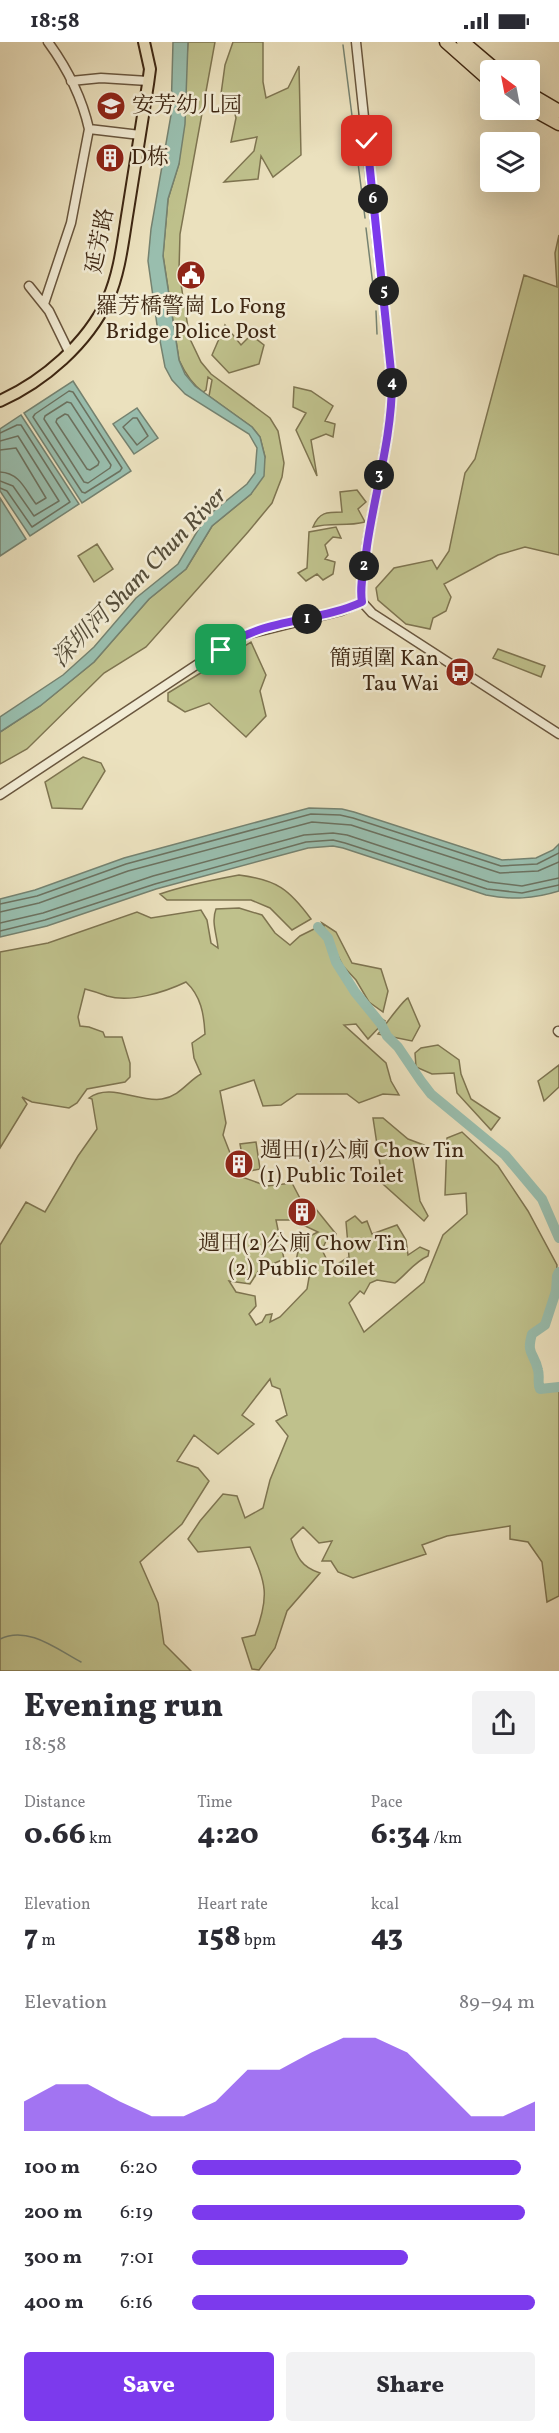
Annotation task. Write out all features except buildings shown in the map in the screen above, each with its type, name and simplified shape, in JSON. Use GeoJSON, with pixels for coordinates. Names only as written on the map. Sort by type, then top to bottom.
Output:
{"type":"FeatureCollection","features":[{"type":"Feature","properties":{"kind":"highway"},"geometry":{"type":"LineString","coordinates":[[446,42],[480,72]]}},
{"type":"Feature","properties":{"kind":"highway"},"geometry":{"type":"LineString","coordinates":[[463,42],[484,60]]}},
{"type":"Feature","properties":{"kind":"highway"},"geometry":{"type":"LineString","coordinates":[[540,100],[559,111]]}},
{"type":"Feature","properties":{"kind":"highway"},"geometry":{"type":"LineString","coordinates":[[540,114],[559,124]]}},
{"type":"Feature","properties":{"kind":"main road","name":"延芳路"},"geometry":{"type":"LineString","coordinates":[[0,400],[15,394],[44,375],[69,352],[102,310],[114,283],[150,69],[144,42]]}},
{"type":"Feature","properties":{"kind":"street"},"geometry":{"type":"LineString","coordinates":[[44,304],[71,223],[89,129],[86,115],[63,62],[48,42]]}},
{"type":"Feature","properties":{"kind":"street"},"geometry":{"type":"LineString","coordinates":[[356,42],[392,381],[390,421],[373,506],[362,602],[372,613],[559,734]]}},
{"type":"Feature","properties":{"kind":"street"},"geometry":{"type":"LineString","coordinates":[[71,81],[101,78],[148,81]]}},
{"type":"Feature","properties":{"kind":"street"},"geometry":{"type":"LineString","coordinates":[[89,129],[140,135]]}},
{"type":"Feature","properties":{"kind":"street"},"geometry":{"type":"LineString","coordinates":[[29,286],[44,304],[69,352]]}},
{"type":"Feature","properties":{"kind":"street"},"geometry":{"type":"LineString","coordinates":[[0,795],[240,636],[341,611],[362,602]]}},
{"type":"Feature","properties":{"kind":"green space"},"geometry":{"type":"Polygon","coordinates":[[[188,42],[215,42],[180,234],[179,270],[190,339],[201,362],[211,374],[270,418],[278,431],[284,463],[282,477],[272,503],[146,647],[104,673],[27,749],[0,764],[0,732],[40,706],[94,662],[149,599],[186,569],[212,526],[251,494],[265,457],[260,437],[252,427],[209,396],[212,380],[208,377],[206,390],[203,392],[189,378],[179,360],[163,255],[168,199],[179,163],[188,42]]]}},
{"type":"Feature","properties":{"kind":"green space"},"geometry":{"type":"Polygon","coordinates":[[[233,42],[263,42],[263,82],[266,98],[288,88],[299,66],[301,155],[273,177],[261,156],[258,179],[224,182],[254,151],[257,137],[231,142],[236,118],[230,95],[221,94],[225,65],[233,42]]]}},
{"type":"Feature","properties":{"kind":"green space"},"geometry":{"type":"Polygon","coordinates":[[[559,235],[559,555],[525,547],[498,555],[444,584],[451,597],[446,611],[433,618],[430,629],[406,624],[378,600],[376,588],[394,568],[432,560],[437,569],[449,551],[465,473],[475,459],[524,275],[557,287],[555,253],[559,235]]]}},
{"type":"Feature","properties":{"kind":"green space"},"geometry":{"type":"Polygon","coordinates":[[[225,325],[241,345],[251,335],[264,345],[259,364],[229,373],[212,355],[225,325]]]}},
{"type":"Feature","properties":{"kind":"green space"},"geometry":{"type":"Polygon","coordinates":[[[294,387],[311,391],[333,406],[325,421],[335,424],[333,437],[326,434],[311,440],[317,476],[296,430],[306,413],[293,407],[294,387]]]}},
{"type":"Feature","properties":{"kind":"green space"},"geometry":{"type":"Polygon","coordinates":[[[357,490],[366,502],[358,509],[365,522],[313,527],[318,518],[324,514],[342,512],[340,492],[357,490]]]}},
{"type":"Feature","properties":{"kind":"green space"},"geometry":{"type":"Polygon","coordinates":[[[336,527],[341,538],[333,537],[325,545],[328,555],[325,559],[335,562],[333,574],[323,580],[317,574],[306,581],[298,573],[307,568],[309,532],[336,527]]]}},
{"type":"Feature","properties":{"kind":"green space"},"geometry":{"type":"Polygon","coordinates":[[[97,544],[113,569],[94,582],[78,556],[97,544]]]}},
{"type":"Feature","properties":{"kind":"green space"},"geometry":{"type":"Polygon","coordinates":[[[251,642],[266,675],[260,691],[266,716],[246,737],[209,703],[185,712],[168,701],[168,693],[251,642]]]}},
{"type":"Feature","properties":{"kind":"green space"},"geometry":{"type":"Polygon","coordinates":[[[498,649],[545,666],[541,677],[493,658],[498,649]]]}},
{"type":"Feature","properties":{"kind":"green space"},"geometry":{"type":"Polygon","coordinates":[[[83,757],[101,763],[105,771],[82,809],[52,808],[45,782],[83,757]]]}},
{"type":"Feature","properties":{"kind":"green space"},"geometry":{"type":"Polygon","coordinates":[[[239,875],[273,883],[289,893],[311,919],[292,930],[270,908],[251,900],[167,900],[160,894],[189,885],[239,875]]]}},
{"type":"Feature","properties":{"kind":"green space"},"geometry":{"type":"Polygon","coordinates":[[[239,908],[262,915],[275,933],[290,945],[300,936],[318,927],[328,938],[336,962],[368,1010],[385,1021],[368,1039],[356,1024],[344,1025],[386,1063],[391,1081],[399,1095],[383,1094],[359,1103],[347,1094],[297,1094],[281,1105],[263,1106],[254,1080],[220,1091],[226,1123],[223,1135],[239,1176],[267,1186],[292,1183],[303,1204],[311,1203],[336,1234],[335,1237],[326,1241],[322,1250],[331,1268],[349,1257],[346,1222],[355,1216],[362,1223],[367,1221],[372,1234],[397,1225],[406,1240],[408,1255],[420,1247],[429,1251],[428,1256],[419,1261],[395,1283],[377,1280],[370,1283],[364,1294],[360,1291],[349,1303],[364,1332],[424,1282],[443,1235],[467,1214],[466,1193],[445,1195],[447,1138],[462,1132],[498,1166],[528,1211],[557,1265],[545,1325],[532,1334],[529,1345],[539,1372],[540,1389],[559,1388],[559,1596],[547,1602],[542,1562],[528,1542],[510,1539],[510,1526],[447,1536],[422,1545],[426,1554],[353,1578],[338,1572],[331,1561],[322,1561],[332,1541],[319,1543],[303,1527],[291,1539],[293,1545],[304,1564],[320,1573],[287,1611],[275,1648],[259,1670],[252,1669],[242,1638],[255,1635],[263,1610],[264,1590],[260,1571],[250,1547],[198,1552],[188,1539],[223,1494],[237,1496],[245,1518],[263,1508],[270,1480],[288,1436],[276,1421],[287,1415],[280,1389],[272,1386],[270,1379],[242,1415],[254,1424],[218,1454],[194,1435],[177,1461],[198,1468],[209,1481],[182,1524],[140,1562],[158,1603],[164,1644],[191,1671],[0,1671],[0,1245],[26,1202],[45,1212],[97,1129],[92,1099],[89,1098],[106,1092],[153,1099],[174,1095],[201,1074],[194,1058],[192,1043],[205,1034],[201,1006],[195,993],[186,982],[158,993],[127,998],[116,998],[85,989],[78,1017],[80,1026],[103,1032],[105,1037],[122,1037],[130,1063],[130,1077],[125,1082],[87,1089],[77,1103],[69,1108],[32,1102],[22,1097],[27,1104],[0,1148],[0,952],[48,943],[137,912],[151,918],[201,910],[207,920],[211,943],[218,948],[214,924],[216,909],[239,908]],[[303,1206],[294,1211],[296,1216],[292,1220],[276,1220],[284,1259],[259,1270],[250,1284],[229,1281],[236,1292],[255,1296],[256,1306],[249,1314],[256,1325],[262,1322],[266,1315],[272,1314],[270,1322],[280,1317],[307,1289],[310,1272],[296,1261],[302,1242],[318,1232],[303,1225],[299,1217],[303,1206]]]}},
{"type":"Feature","properties":{"kind":"green space"},"geometry":{"type":"Polygon","coordinates":[[[322,923],[336,932],[352,963],[381,969],[388,991],[383,1012],[369,1002],[356,980],[343,966],[322,923]]]}},
{"type":"Feature","properties":{"kind":"green space"},"geometry":{"type":"Polygon","coordinates":[[[408,998],[420,1026],[412,1041],[378,1034],[397,1009],[408,998]]]}},
{"type":"Feature","properties":{"kind":"green space"},"geometry":{"type":"Polygon","coordinates":[[[438,1045],[459,1060],[461,1074],[471,1099],[500,1118],[491,1130],[457,1093],[454,1073],[432,1074],[416,1067],[415,1053],[421,1048],[438,1045]]]}},
{"type":"Feature","properties":{"kind":"green space"},"geometry":{"type":"Polygon","coordinates":[[[559,1065],[559,1087],[544,1101],[538,1081],[559,1065]]]}},
{"type":"Feature","properties":{"kind":"green space"},"geometry":{"type":"Polygon","coordinates":[[[373,1118],[383,1118],[408,1139],[424,1145],[412,1154],[420,1201],[428,1216],[424,1221],[383,1184],[373,1118]]]}},
{"type":"Feature","properties":{"kind":"green space"},"geometry":{"type":"Polygon","coordinates":[[[256,1142],[260,1169],[245,1172],[240,1144],[256,1142]]]}},
{"type":"Feature","properties":{"kind":"water"},"geometry":{"type":"Polygon","coordinates":[[[173,42],[188,42],[185,124],[179,164],[168,199],[163,256],[179,360],[185,374],[195,386],[252,427],[260,437],[265,457],[264,476],[251,494],[212,526],[186,569],[149,599],[94,662],[40,706],[0,732],[0,717],[63,675],[94,647],[136,598],[178,564],[205,518],[247,484],[255,473],[257,448],[249,434],[185,394],[172,380],[165,367],[157,325],[148,261],[151,229],[171,115],[173,42]]]}},
{"type":"Feature","properties":{"kind":"water"},"geometry":{"type":"Polygon","coordinates":[[[73,381],[131,471],[82,503],[24,413],[73,381]]]}},
{"type":"Feature","properties":{"kind":"water"},"geometry":{"type":"Polygon","coordinates":[[[137,408],[158,438],[134,454],[113,424],[137,408]]]}},
{"type":"Feature","properties":{"kind":"water"},"geometry":{"type":"Polygon","coordinates":[[[21,415],[79,504],[30,536],[0,491],[0,429],[21,415]]]}},
{"type":"Feature","properties":{"kind":"water"},"geometry":{"type":"Polygon","coordinates":[[[0,498],[26,539],[0,556],[0,498]]]}},
{"type":"Feature","properties":{"kind":"water"},"geometry":{"type":"Polygon","coordinates":[[[309,808],[342,809],[354,812],[502,860],[536,858],[553,850],[559,844],[559,891],[522,898],[486,895],[343,848],[333,846],[308,848],[156,889],[47,926],[0,937],[0,899],[35,890],[124,858],[309,808]]]}},
{"type":"Feature","properties":{"kind":"waterway"},"geometry":{"type":"LineString","coordinates":[[343,45],[365,218]]}},
{"type":"Feature","properties":{"kind":"waterway"},"geometry":{"type":"LineString","coordinates":[[366,228],[375,302]]}},
{"type":"Feature","properties":{"kind":"waterway"},"geometry":{"type":"LineString","coordinates":[[376,311],[377,334]]}},
{"type":"Feature","properties":{"kind":"waterway"},"geometry":{"type":"LineString","coordinates":[[318,927],[328,938],[336,962],[355,992],[431,1094],[505,1155],[542,1199],[559,1238]]}},
{"type":"Feature","properties":{"kind":"waterway"},"geometry":{"type":"LineString","coordinates":[[559,1272],[556,1291],[545,1325],[532,1334],[530,1346],[538,1370],[540,1389],[559,1387]]}},
{"type":"Feature","properties":{"kind":"waterway"},"geometry":{"type":"LineString","coordinates":[[0,1639],[11,1635],[32,1637],[81,1662]]}},
{"type":"Feature","properties":{"kind":"place","name":"安芳幼儿园"},"geometry":{"type":"Point","coordinates":[111,106]}},
{"type":"Feature","properties":{"kind":"place","name":"D栋"},"geometry":{"type":"Point","coordinates":[110,158]}},
{"type":"Feature","properties":{"kind":"place","name":"羅芳橋警崗 Lo Fong Bridge Police Post"},"geometry":{"type":"Point","coordinates":[191,275]}},
{"type":"Feature","properties":{"kind":"place","name":"簡頭圍 Kan Tau Wai"},"geometry":{"type":"Point","coordinates":[460,672]}},
{"type":"Feature","properties":{"kind":"place","name":"週田(1)公廁 Chow Tin (1) Public Toilet"},"geometry":{"type":"Point","coordinates":[239,1164]}},
{"type":"Feature","properties":{"kind":"place","name":"週田(2)公廁 Chow Tin (2) Public Toilet"},"geometry":{"type":"Point","coordinates":[302,1212]}},
{"type":"Feature","properties":{"kind":"route"},"geometry":{"type":"LineString","coordinates":[[221,650],[234,639],[248,633],[341,611],[362,602],[373,506],[390,421],[392,393],[391,362],[367,141]]}},
{"type":"Feature","properties":{"kind":"water label","name":"深圳河 Sham Chun River"},"geometry":{"type":"Point","coordinates":[140,578]}}]}
